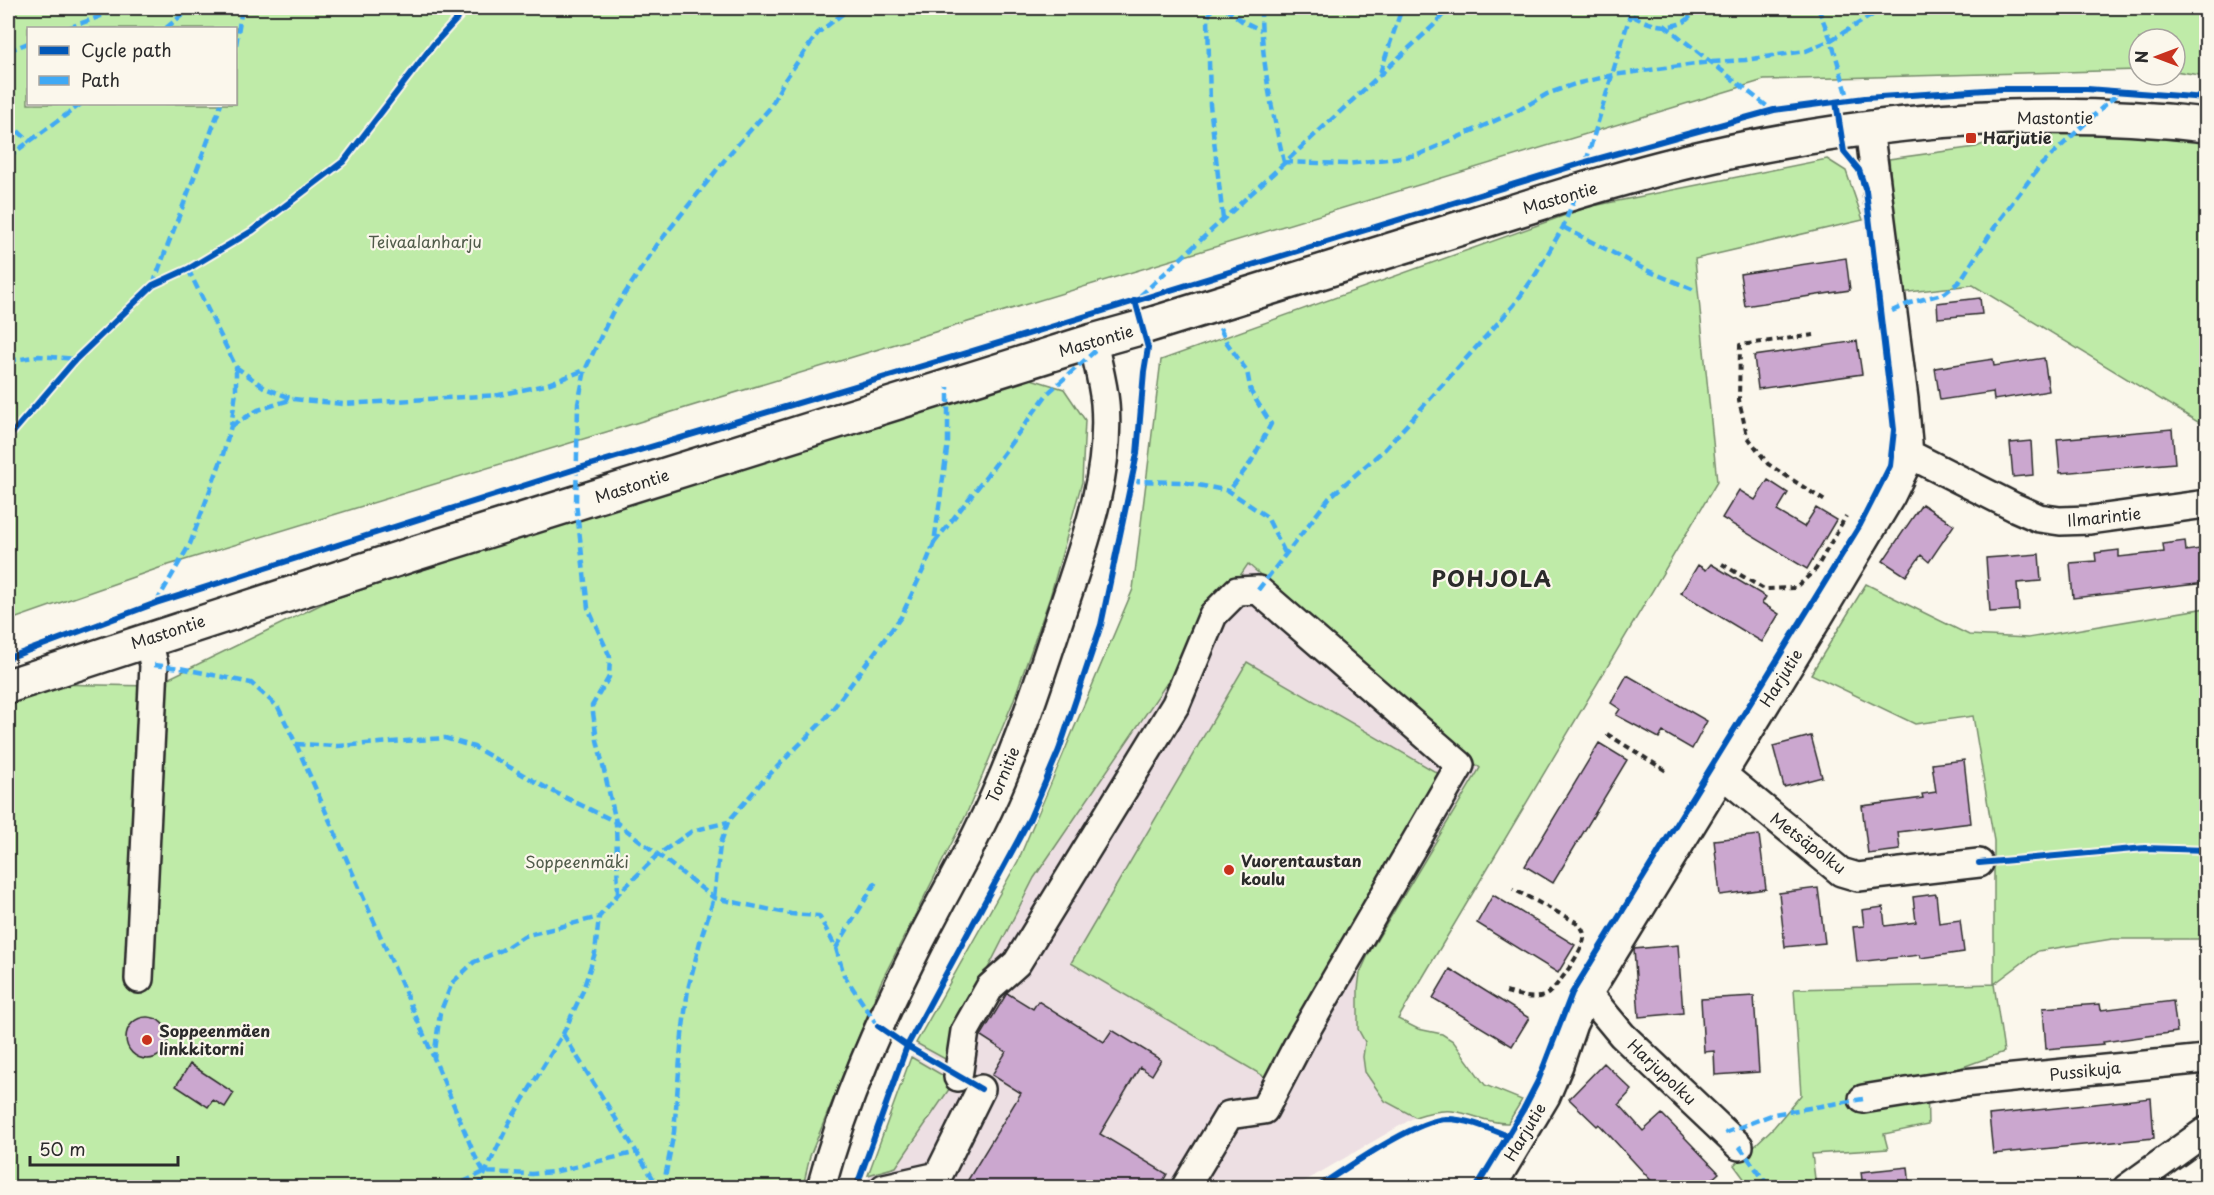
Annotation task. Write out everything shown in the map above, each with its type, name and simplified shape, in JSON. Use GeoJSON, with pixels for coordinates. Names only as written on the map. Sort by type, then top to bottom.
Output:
{"type":"FeatureCollection","features":[{"type":"Feature","properties":{"kind":"main road","name":"Mastontie"},"geometry":{"type":"LineString","coordinates":[[8,686],[148,639],[1093,341],[1634,176],[1746,148],[1913,123],[2022,117],[2116,118],[2206,126]]}},
{"type":"Feature","properties":{"kind":"street","name":"Harjutie"},"geometry":{"type":"LineString","coordinates":[[1491,1188],[1546,1096],[1572,1024],[1588,994],[1891,496],[1904,471],[1909,453],[1904,399],[1869,128]]}},
{"type":"Feature","properties":{"kind":"street","name":"Tornitie"},"geometry":{"type":"LineString","coordinates":[[821,1188],[842,1119],[878,1026],[981,827],[1008,765],[1074,575],[1098,489],[1104,450],[1105,404],[1093,341]]}},
{"type":"Feature","properties":{"kind":"street","name":"Ilmarintie"},"geometry":{"type":"LineString","coordinates":[[1909,453],[2039,518],[2061,521],[2091,520],[2206,504]]}},
{"type":"Feature","properties":{"kind":"street"},"geometry":{"type":"LineString","coordinates":[[884,1188],[938,1176],[970,1083],[965,1031],[990,987],[1017,963],[1176,704],[1213,615],[1237,591],[1258,590],[1460,765],[1301,1039],[1264,1110],[1229,1115],[1185,1188]]}},
{"type":"Feature","properties":{"kind":"street"},"geometry":{"type":"LineString","coordinates":[[139,979],[154,665],[148,639]]}},
{"type":"Feature","properties":{"kind":"street","name":"Metsäpolku"},"geometry":{"type":"LineString","coordinates":[[1722,774],[1841,872],[1858,878],[1979,863]]}},
{"type":"Feature","properties":{"kind":"street","name":"Harjupolku"},"geometry":{"type":"LineString","coordinates":[[1588,994],[1622,1035],[1739,1146]]}},
{"type":"Feature","properties":{"kind":"street","name":"Pussikuja"},"geometry":{"type":"LineString","coordinates":[[1863,1099],[1963,1083],[2206,1059]]}},
{"type":"Feature","properties":{"kind":"street"},"geometry":{"type":"LineString","coordinates":[[2127,1188],[2206,1131]]}},
{"type":"Feature","properties":{"kind":"path"},"geometry":{"type":"LineString","coordinates":[[1814,335],[1740,345],[1739,400],[1747,436],[1768,464],[1825,501]]}},
{"type":"Feature","properties":{"kind":"path"},"geometry":{"type":"LineString","coordinates":[[1722,564],[1764,589],[1796,588],[1816,569],[1845,516]]}},
{"type":"Feature","properties":{"kind":"path"},"geometry":{"type":"LineString","coordinates":[[1607,734],[1668,772]]}},
{"type":"Feature","properties":{"kind":"path"},"geometry":{"type":"LineString","coordinates":[[1506,992],[1526,997],[1545,996],[1558,986],[1585,940],[1583,930],[1576,922],[1514,890]]}},
{"type":"Feature","properties":{"kind":"shaded area","name":"Vuorentaustan koulu"},"geometry":{"type":"Polygon","coordinates":[[[1247,564],[1481,768],[1369,953],[1358,1029],[1365,1042],[1363,1057],[1385,1101],[1415,1117],[1295,1187],[865,1188],[916,1043],[1018,861],[1034,878],[1247,564]]]}},
{"type":"Feature","properties":{"kind":"green space","name":"Teivaalanharju"},"geometry":{"type":"Polygon","coordinates":[[[8,8],[2206,8],[2206,76],[2187,73],[2187,27],[2127,27],[2127,70],[1764,80],[162,567],[8,621],[8,8]]]}},
{"type":"Feature","properties":{"kind":"green space"},"geometry":{"type":"Polygon","coordinates":[[[2077,132],[2206,142],[2206,427],[1973,285],[1900,293],[1889,159],[1976,147],[2011,133],[2077,132]]]}},
{"type":"Feature","properties":{"kind":"green space"},"geometry":{"type":"Polygon","coordinates":[[[1827,159],[1846,171],[1863,220],[1695,259],[1717,482],[1398,1019],[1418,1029],[1442,1034],[1453,1041],[1485,1085],[1522,1100],[1508,1123],[1494,1122],[1452,1111],[1434,1112],[1415,1117],[1385,1101],[1365,1072],[1363,1057],[1365,1042],[1358,1029],[1360,973],[1369,953],[1480,768],[1248,564],[1034,878],[950,1043],[947,1060],[916,1043],[1018,861],[1133,589],[1161,360],[1588,207],[1827,159]]]}},
{"type":"Feature","properties":{"kind":"green space","name":"Soppeenmäki"},"geometry":{"type":"Polygon","coordinates":[[[1031,379],[1064,389],[1085,420],[1082,482],[1050,597],[1013,702],[966,815],[881,982],[810,1156],[803,1187],[8,1188],[8,704],[46,684],[153,686],[330,600],[728,470],[1031,379]]]}},
{"type":"Feature","properties":{"kind":"green space"},"geometry":{"type":"Polygon","coordinates":[[[1866,584],[1969,635],[2028,638],[2206,608],[2206,939],[2112,939],[2038,951],[1994,984],[1994,841],[1973,716],[1915,724],[1811,674],[1866,584]]]}},
{"type":"Feature","properties":{"kind":"green space"},"geometry":{"type":"Polygon","coordinates":[[[1247,662],[1446,778],[1270,1080],[1071,963],[1247,662]]]}},
{"type":"Feature","properties":{"kind":"green space"},"geometry":{"type":"Polygon","coordinates":[[[1994,984],[2004,1052],[1927,1080],[1928,1125],[1884,1134],[1888,1149],[1812,1154],[1816,1187],[1745,1187],[1748,1184],[1734,1165],[1774,1127],[1801,1095],[1794,989],[1994,984]]]}},
{"type":"Feature","properties":{"kind":"green space"},"geometry":{"type":"Polygon","coordinates":[[[911,1057],[954,1082],[896,1167],[868,1175],[911,1057]]]}},
{"type":"Feature","properties":{"kind":"building"},"geometry":{"type":"Polygon","coordinates":[[[1846,258],[1850,290],[1745,306],[1740,274],[1846,258]]]}},
{"type":"Feature","properties":{"kind":"building"},"geometry":{"type":"Polygon","coordinates":[[[1980,298],[1982,314],[1938,318],[1937,303],[1980,298]]]}},
{"type":"Feature","properties":{"kind":"building"},"geometry":{"type":"Polygon","coordinates":[[[1857,341],[1862,374],[1758,389],[1754,356],[1857,341]]]}},
{"type":"Feature","properties":{"kind":"building"},"geometry":{"type":"Polygon","coordinates":[[[2044,358],[2049,391],[1994,400],[1993,392],[1940,400],[1935,368],[1993,359],[1994,366],[2044,358]]]}},
{"type":"Feature","properties":{"kind":"building"},"geometry":{"type":"Polygon","coordinates":[[[2172,429],[2175,463],[2060,473],[2057,439],[2172,429]]]}},
{"type":"Feature","properties":{"kind":"building"},"geometry":{"type":"Polygon","coordinates":[[[2031,441],[2033,475],[2013,477],[2010,443],[2031,441]]]}},
{"type":"Feature","properties":{"kind":"building"},"geometry":{"type":"Polygon","coordinates":[[[1768,480],[1788,493],[1777,511],[1804,527],[1816,508],[1836,520],[1807,569],[1722,518],[1739,490],[1755,500],[1768,480]]]}},
{"type":"Feature","properties":{"kind":"building"},"geometry":{"type":"Polygon","coordinates":[[[1922,504],[1954,525],[1929,562],[1921,555],[1906,576],[1883,561],[1922,504]]]}},
{"type":"Feature","properties":{"kind":"building"},"geometry":{"type":"Polygon","coordinates":[[[2185,541],[2186,551],[2206,548],[2206,583],[2073,598],[2070,563],[2096,561],[2095,553],[2119,550],[2119,557],[2164,552],[2163,544],[2185,541]]]}},
{"type":"Feature","properties":{"kind":"building"},"geometry":{"type":"Polygon","coordinates":[[[2039,554],[2041,581],[2017,583],[2019,610],[1990,612],[1986,558],[2039,554]]]}},
{"type":"Feature","properties":{"kind":"building"},"geometry":{"type":"Polygon","coordinates":[[[1711,564],[1766,597],[1762,603],[1779,614],[1762,642],[1681,593],[1698,565],[1706,570],[1711,564]]]}},
{"type":"Feature","properties":{"kind":"building"},"geometry":{"type":"Polygon","coordinates":[[[1627,675],[1707,721],[1692,749],[1663,732],[1659,738],[1616,715],[1620,709],[1611,703],[1627,675]]]}},
{"type":"Feature","properties":{"kind":"building"},"geometry":{"type":"Polygon","coordinates":[[[1811,736],[1822,777],[1784,787],[1773,746],[1811,736]]]}},
{"type":"Feature","properties":{"kind":"building"},"geometry":{"type":"Polygon","coordinates":[[[1599,743],[1627,760],[1553,883],[1525,866],[1599,743]]]}},
{"type":"Feature","properties":{"kind":"building"},"geometry":{"type":"Polygon","coordinates":[[[1964,760],[1971,823],[1898,832],[1900,850],[1868,854],[1862,806],[1923,798],[1922,794],[1936,792],[1932,764],[1964,760]]]}},
{"type":"Feature","properties":{"kind":"building"},"geometry":{"type":"Polygon","coordinates":[[[1759,835],[1766,889],[1720,895],[1714,840],[1759,835]]]}},
{"type":"Feature","properties":{"kind":"building"},"geometry":{"type":"Polygon","coordinates":[[[1818,888],[1825,943],[1785,947],[1779,893],[1818,888]]]}},
{"type":"Feature","properties":{"kind":"building"},"geometry":{"type":"Polygon","coordinates":[[[1936,894],[1939,923],[1960,920],[1964,952],[1921,958],[1920,955],[1857,962],[1853,927],[1864,926],[1862,910],[1883,907],[1885,926],[1916,922],[1913,897],[1936,894]]]}},
{"type":"Feature","properties":{"kind":"building"},"geometry":{"type":"Polygon","coordinates":[[[1493,895],[1575,945],[1558,973],[1477,923],[1493,895]]]}},
{"type":"Feature","properties":{"kind":"building"},"geometry":{"type":"Polygon","coordinates":[[[1678,945],[1683,1013],[1639,1017],[1634,949],[1678,945]]]}},
{"type":"Feature","properties":{"kind":"building"},"geometry":{"type":"Polygon","coordinates":[[[1450,969],[1529,1018],[1512,1046],[1433,998],[1450,969]]]}},
{"type":"Feature","properties":{"kind":"building"},"geometry":{"type":"Polygon","coordinates":[[[1007,993],[1033,1009],[1038,1001],[1104,1042],[1112,1030],[1161,1060],[1152,1075],[1140,1067],[1100,1134],[1167,1174],[1159,1188],[963,1188],[1021,1093],[992,1075],[1006,1052],[981,1036],[1007,993]]]}},
{"type":"Feature","properties":{"kind":"building"},"geometry":{"type":"Polygon","coordinates":[[[1754,996],[1759,1072],[1715,1075],[1714,1051],[1704,1052],[1701,999],[1754,996]]]}},
{"type":"Feature","properties":{"kind":"building"},"geometry":{"type":"Polygon","coordinates":[[[2173,1001],[2177,1032],[2103,1042],[2104,1044],[2046,1049],[2043,1008],[2100,1004],[2101,1010],[2173,1001]]]}},
{"type":"Feature","properties":{"kind":"building","name":"Soppeenmäen linkkitorni"},"geometry":{"type":"Polygon","coordinates":[[[147,1017],[162,1023],[168,1038],[162,1053],[147,1059],[132,1053],[126,1038],[132,1023],[147,1017]]]}},
{"type":"Feature","properties":{"kind":"building"},"geometry":{"type":"Polygon","coordinates":[[[1604,1063],[1632,1090],[1619,1104],[1643,1131],[1662,1114],[1719,1173],[1702,1188],[1658,1188],[1599,1124],[1597,1126],[1569,1099],[1604,1063]]]}},
{"type":"Feature","properties":{"kind":"building"},"geometry":{"type":"Polygon","coordinates":[[[190,1064],[234,1093],[225,1107],[213,1100],[208,1107],[176,1086],[190,1064]]]}},
{"type":"Feature","properties":{"kind":"building"},"geometry":{"type":"Polygon","coordinates":[[[2151,1098],[2154,1138],[1993,1154],[1989,1115],[2151,1098]]]}},
{"type":"Feature","properties":{"kind":"building"},"geometry":{"type":"Polygon","coordinates":[[[1908,1167],[1910,1188],[1863,1188],[1861,1172],[1908,1167]]]}},
{"type":"Feature","properties":{"kind":"marked path"},"geometry":{"type":"LineString","coordinates":[[71,27],[123,8]]}},
{"type":"Feature","properties":{"kind":"marked path"},"geometry":{"type":"LineString","coordinates":[[167,27],[191,8]]}},
{"type":"Feature","properties":{"kind":"marked path"},"geometry":{"type":"LineString","coordinates":[[237,39],[242,8]]}},
{"type":"Feature","properties":{"kind":"marked path"},"geometry":{"type":"LineString","coordinates":[[618,894],[616,822],[597,740],[592,706],[609,677],[610,657],[588,608],[576,503],[578,404],[585,370],[612,313],[657,245],[731,152],[770,108],[784,81],[818,33],[850,8]]}},
{"type":"Feature","properties":{"kind":"marked path"},"geometry":{"type":"LineString","coordinates":[[1212,8],[1208,17],[1210,105],[1223,219]]}},
{"type":"Feature","properties":{"kind":"marked path"},"geometry":{"type":"LineString","coordinates":[[1225,8],[1242,21],[1261,30]]}},
{"type":"Feature","properties":{"kind":"marked path"},"geometry":{"type":"LineString","coordinates":[[1261,8],[1265,66],[1284,162]]}},
{"type":"Feature","properties":{"kind":"marked path"},"geometry":{"type":"LineString","coordinates":[[1380,73],[1402,8]]}},
{"type":"Feature","properties":{"kind":"marked path"},"geometry":{"type":"LineString","coordinates":[[1140,296],[1433,26],[1449,8]]}},
{"type":"Feature","properties":{"kind":"marked path"},"geometry":{"type":"LineString","coordinates":[[1621,8],[1643,21],[1668,26],[1684,22],[1698,8]]}},
{"type":"Feature","properties":{"kind":"marked path"},"geometry":{"type":"LineString","coordinates":[[1818,8],[1831,40],[1849,100]]}},
{"type":"Feature","properties":{"kind":"marked path"},"geometry":{"type":"LineString","coordinates":[[1284,162],[1348,164],[1418,155],[1519,110],[1547,94],[1575,84],[1613,75],[1806,51],[1831,40],[1884,8]]}},
{"type":"Feature","properties":{"kind":"marked path"},"geometry":{"type":"LineString","coordinates":[[1586,162],[1630,15]]}},
{"type":"Feature","properties":{"kind":"marked path"},"geometry":{"type":"LineString","coordinates":[[1664,25],[1773,111]]}},
{"type":"Feature","properties":{"kind":"marked path"},"geometry":{"type":"LineString","coordinates":[[8,51],[27,43]]}},
{"type":"Feature","properties":{"kind":"marked path"},"geometry":{"type":"LineString","coordinates":[[1892,311],[1945,293],[1960,281],[2000,219],[2040,166],[2120,91]]}},
{"type":"Feature","properties":{"kind":"marked path"},"geometry":{"type":"LineString","coordinates":[[8,157],[80,105]]}},
{"type":"Feature","properties":{"kind":"marked path"},"geometry":{"type":"LineString","coordinates":[[153,285],[221,105]]}},
{"type":"Feature","properties":{"kind":"marked path"},"geometry":{"type":"LineString","coordinates":[[8,122],[30,142]]}},
{"type":"Feature","properties":{"kind":"marked path"},"geometry":{"type":"LineString","coordinates":[[1258,590],[1330,497],[1385,449],[1514,305],[1536,274],[1563,227],[1577,192]]}},
{"type":"Feature","properties":{"kind":"marked path"},"geometry":{"type":"LineString","coordinates":[[1563,227],[1646,270],[1697,291]]}},
{"type":"Feature","properties":{"kind":"marked path"},"geometry":{"type":"LineString","coordinates":[[188,269],[236,367],[265,388],[293,399],[343,404],[499,395],[545,385],[585,370]]}},
{"type":"Feature","properties":{"kind":"marked path"},"geometry":{"type":"LineString","coordinates":[[1220,328],[1227,343],[1247,371],[1251,392],[1271,424],[1251,462],[1229,491]]}},
{"type":"Feature","properties":{"kind":"marked path"},"geometry":{"type":"LineString","coordinates":[[934,543],[1048,393],[1095,351]]}},
{"type":"Feature","properties":{"kind":"marked path"},"geometry":{"type":"LineString","coordinates":[[8,361],[39,356],[76,359]]}},
{"type":"Feature","properties":{"kind":"marked path"},"geometry":{"type":"LineString","coordinates":[[156,603],[190,544],[222,458],[231,426],[236,392],[236,367]]}},
{"type":"Feature","properties":{"kind":"marked path"},"geometry":{"type":"LineString","coordinates":[[663,1188],[674,1132],[688,989],[714,898],[720,845],[728,822],[761,783],[826,718],[901,617],[934,543],[948,442],[948,387]]}},
{"type":"Feature","properties":{"kind":"marked path"},"geometry":{"type":"LineString","coordinates":[[231,426],[258,410],[293,399]]}},
{"type":"Feature","properties":{"kind":"marked path"},"geometry":{"type":"LineString","coordinates":[[1131,481],[1183,482],[1229,491],[1267,517],[1285,553]]}},
{"type":"Feature","properties":{"kind":"marked path"},"geometry":{"type":"LineString","coordinates":[[154,665],[251,683],[278,707],[296,744],[338,746],[445,738],[474,747],[550,790],[616,822],[714,898],[791,914],[819,916],[836,948],[844,975],[878,1026]]}},
{"type":"Feature","properties":{"kind":"marked path"},"geometry":{"type":"LineString","coordinates":[[296,744],[434,1058]]}},
{"type":"Feature","properties":{"kind":"marked path"},"geometry":{"type":"LineString","coordinates":[[478,1188],[510,1121],[563,1034],[582,993],[595,953],[599,917],[618,894],[659,854],[692,831],[728,822]]}},
{"type":"Feature","properties":{"kind":"marked path"},"geometry":{"type":"LineString","coordinates":[[836,948],[877,880]]}},
{"type":"Feature","properties":{"kind":"marked path"},"geometry":{"type":"LineString","coordinates":[[484,1172],[475,1156],[434,1058],[440,1013],[452,983],[474,962],[502,950],[524,936],[599,917]]}},
{"type":"Feature","properties":{"kind":"marked path"},"geometry":{"type":"LineString","coordinates":[[563,1034],[659,1188]]}},
{"type":"Feature","properties":{"kind":"marked path"},"geometry":{"type":"LineString","coordinates":[[1725,1133],[1774,1114],[1863,1099]]}},
{"type":"Feature","properties":{"kind":"marked path"},"geometry":{"type":"LineString","coordinates":[[1739,1146],[1770,1188]]}},
{"type":"Feature","properties":{"kind":"marked path"},"geometry":{"type":"LineString","coordinates":[[451,1188],[484,1172],[532,1174],[553,1172],[638,1152]]}},
{"type":"Feature","properties":{"kind":"cycle path"},"geometry":{"type":"LineString","coordinates":[[8,438],[76,359],[153,285],[188,269],[252,231],[344,161],[433,45],[467,8]]}},
{"type":"Feature","properties":{"kind":"cycle path"},"geometry":{"type":"LineString","coordinates":[[8,658],[156,603],[576,469],[963,354],[1586,162],[1774,110],[1865,98],[2001,89],[2087,89],[2206,98]]}},
{"type":"Feature","properties":{"kind":"cycle path"},"geometry":{"type":"LineString","coordinates":[[1476,1188],[1538,1081],[1572,993],[1860,525],[1890,466],[1894,430],[1866,191],[1859,170],[1844,152],[1836,102]]}},
{"type":"Feature","properties":{"kind":"cycle path"},"geometry":{"type":"LineString","coordinates":[[856,1188],[907,1046],[1030,818],[1059,750],[1101,625],[1137,454],[1148,348],[1135,300]]}},
{"type":"Feature","properties":{"kind":"cycle path"},"geometry":{"type":"LineString","coordinates":[[1979,863],[2145,848],[2206,850]]}},
{"type":"Feature","properties":{"kind":"cycle path"},"geometry":{"type":"LineString","coordinates":[[878,1026],[907,1046],[981,1089]]}},
{"type":"Feature","properties":{"kind":"cycle path"},"geometry":{"type":"LineString","coordinates":[[1316,1188],[1380,1147],[1433,1122],[1446,1119],[1462,1121],[1478,1124],[1508,1136]]}},
{"type":"Feature","properties":{"kind":"place","name":"Harjutie"},"geometry":{"type":"Point","coordinates":[1971,138]}},
{"type":"Feature","properties":{"kind":"place","name":"Vuorentaustan koulu"},"geometry":{"type":"Point","coordinates":[1229,870]}},
{"type":"Feature","properties":{"kind":"place","name":"Soppeenmäen linkkitorni"},"geometry":{"type":"Point","coordinates":[147,1040]}},
{"type":"Feature","properties":{"kind":"district","name":"POHJOLA"},"geometry":{"type":"Point","coordinates":[1492,579]}}]}
